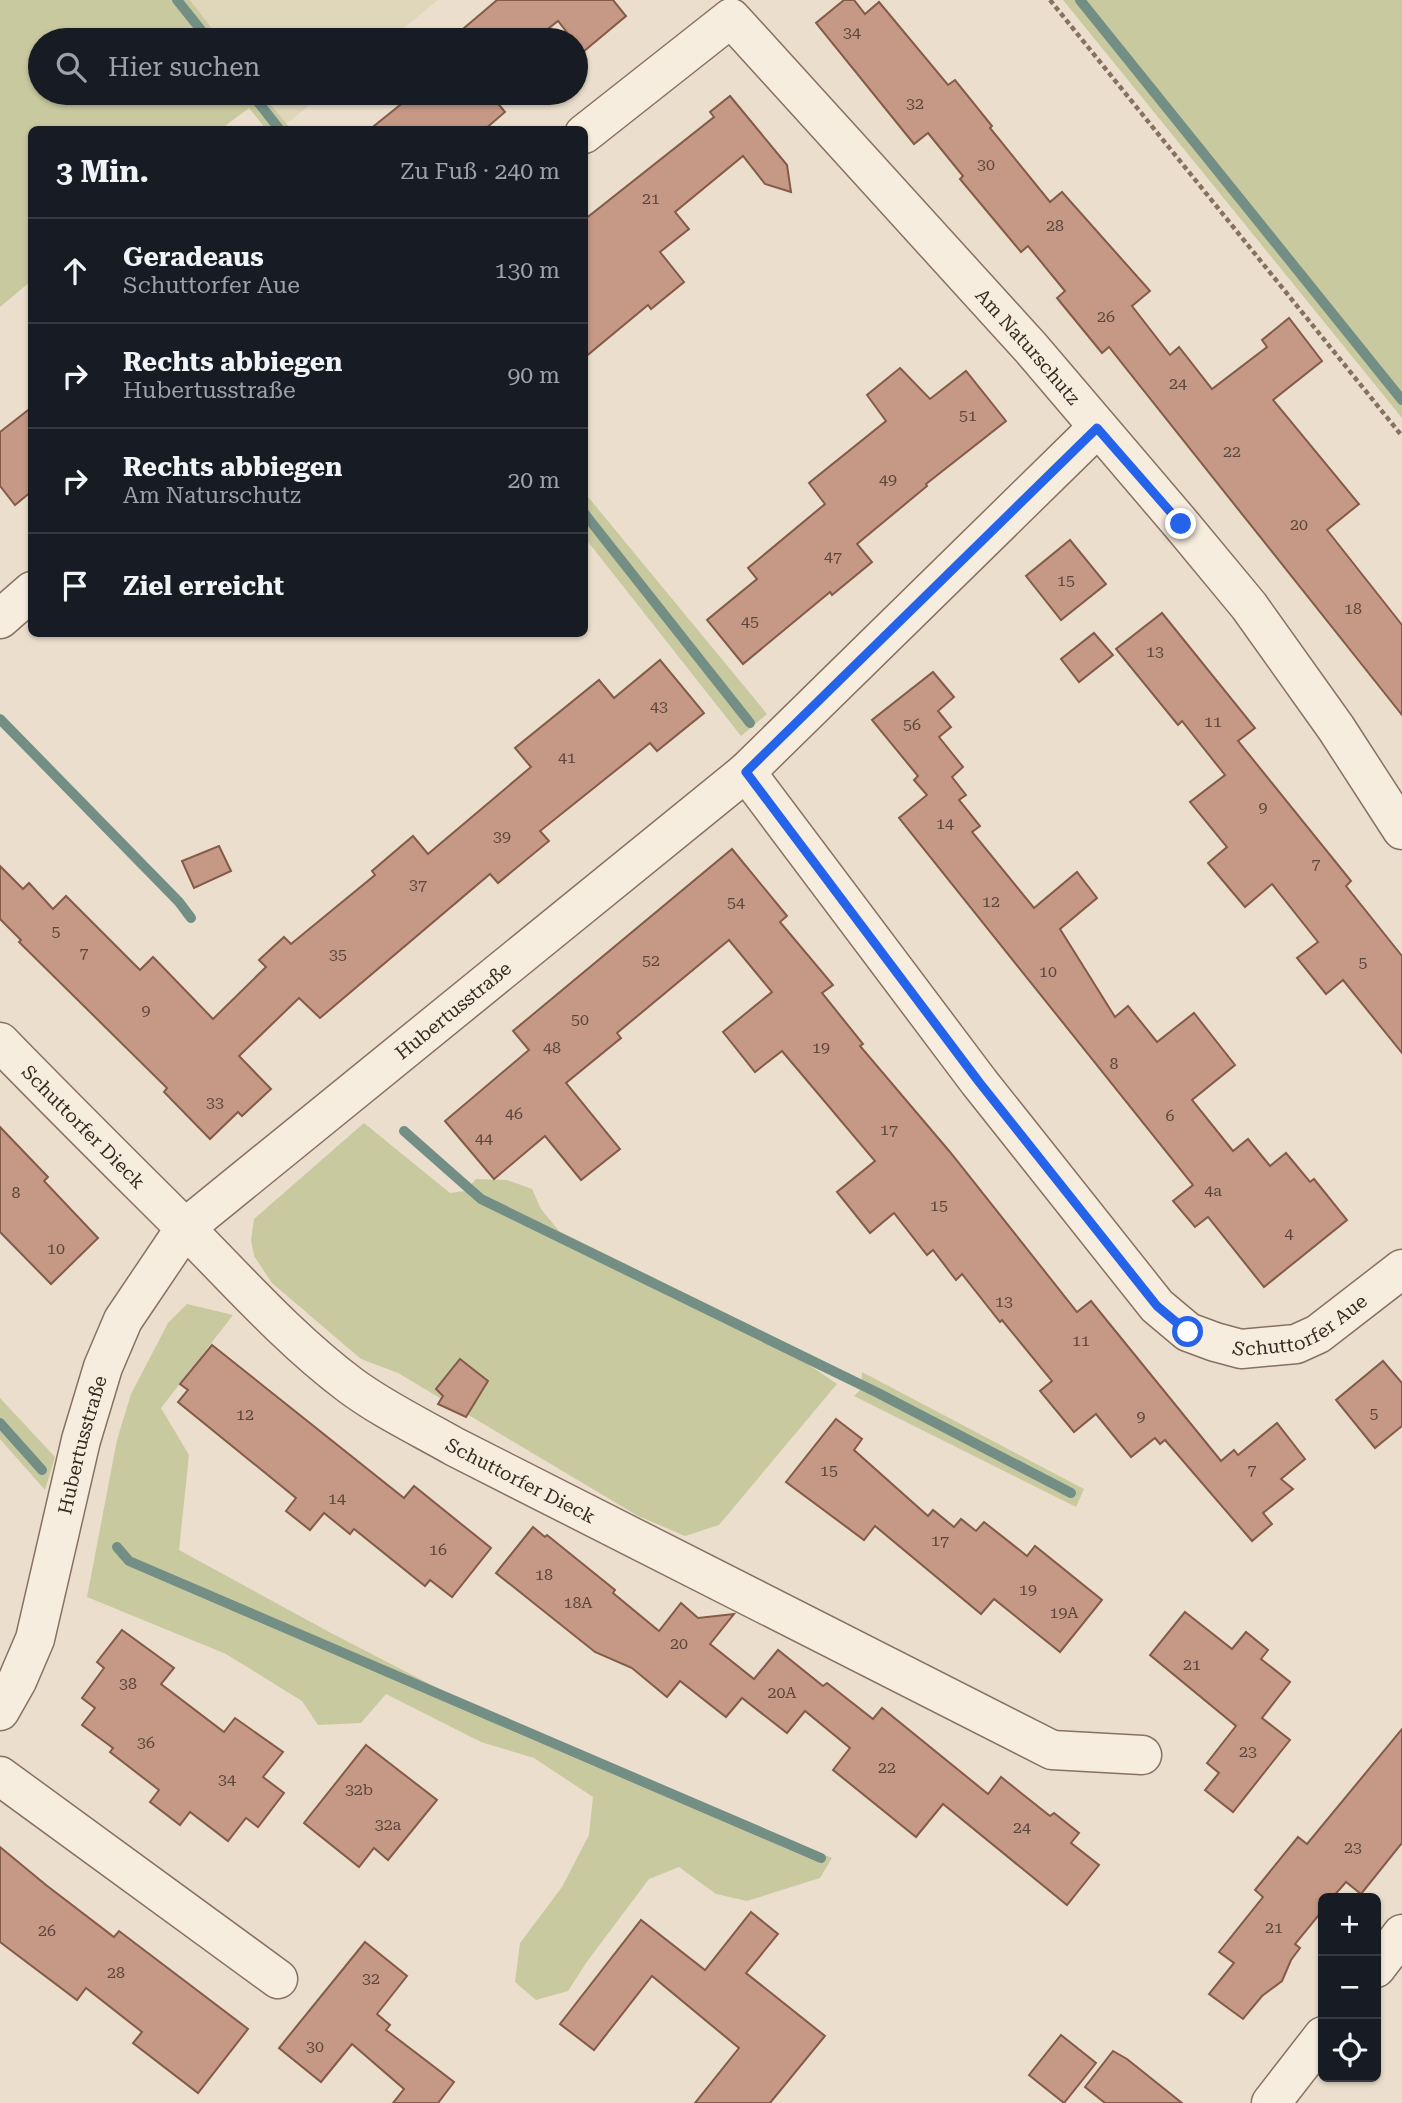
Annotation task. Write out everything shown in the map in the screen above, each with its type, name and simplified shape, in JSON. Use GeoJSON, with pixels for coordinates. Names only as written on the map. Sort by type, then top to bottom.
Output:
{"type":"FeatureCollection","features":[{"type":"Feature","properties":{"kind":"street","name":"Am Naturschutz"},"geometry":{"type":"LineString","coordinates":[[588,131],[742,9],[1249,606],[1336,728],[1402,830]]}},
{"type":"Feature","properties":{"kind":"street","name":"Hubertusstraße"},"geometry":{"type":"LineString","coordinates":[[0,1711],[17,1681],[35,1639],[81,1440],[103,1367],[123,1320],[185,1228],[746,772],[1097,428]]}},
{"type":"Feature","properties":{"kind":"street"},"geometry":{"type":"LineString","coordinates":[[0,619],[28,594]]}},
{"type":"Feature","properties":{"kind":"street","name":"Schuttorfer Aue"},"geometry":{"type":"LineString","coordinates":[[746,772],[996,1103],[1157,1306],[1188,1332],[1241,1349],[1296,1344],[1318,1334],[1402,1269]]}},
{"type":"Feature","properties":{"kind":"street","name":"Schuttorfer Dieck"},"geometry":{"type":"LineString","coordinates":[[0,1042],[148,1194],[315,1357],[384,1407],[455,1447],[1052,1750],[1142,1755]]}},
{"type":"Feature","properties":{"kind":"street"},"geometry":{"type":"LineString","coordinates":[[0,1776],[278,1979]]}},
{"type":"Feature","properties":{"kind":"street"},"geometry":{"type":"LineString","coordinates":[[1381,1961],[1402,1934]]}},
{"type":"Feature","properties":{"kind":"street"},"geometry":{"type":"LineString","coordinates":[[1271,2103],[1318,2042]]}},
{"type":"Feature","properties":{"kind":"path"},"geometry":{"type":"LineString","coordinates":[[1050,0],[1402,436]]}},
{"type":"Feature","properties":{"kind":"shaded area"},"geometry":{"type":"Polygon","coordinates":[[[190,0],[438,0],[404,28],[212,28],[190,0]]]}},
{"type":"Feature","properties":{"kind":"shaded area"},"geometry":{"type":"Polygon","coordinates":[[[271,105],[310,105],[286,124],[271,105]]]}},
{"type":"Feature","properties":{"kind":"green space"},"geometry":{"type":"Polygon","coordinates":[[[0,0],[190,0],[212,28],[28,28],[28,105],[271,105],[288,126],[264,126],[249,108],[225,126],[28,126],[28,284],[0,307],[0,0]]]}},
{"type":"Feature","properties":{"kind":"green space"},"geometry":{"type":"Polygon","coordinates":[[[1063,0],[1402,0],[1402,418],[1063,0]]]}},
{"type":"Feature","properties":{"kind":"green space"},"geometry":{"type":"Polygon","coordinates":[[[588,497],[767,714],[741,736],[588,542],[588,497]]]}},
{"type":"Feature","properties":{"kind":"green space"},"geometry":{"type":"Polygon","coordinates":[[[364,1123],[450,1193],[465,1191],[476,1179],[507,1180],[532,1189],[541,1209],[559,1231],[754,1327],[837,1384],[719,1525],[685,1536],[638,1516],[398,1373],[361,1359],[272,1283],[254,1256],[251,1240],[254,1219],[364,1123]]]}},
{"type":"Feature","properties":{"kind":"green space"},"geometry":{"type":"Polygon","coordinates":[[[187,1304],[233,1315],[161,1408],[189,1455],[179,1550],[447,1693],[832,1858],[820,1878],[747,1901],[716,1894],[679,1867],[649,1879],[568,1991],[536,2000],[515,1982],[520,1943],[562,1887],[589,1835],[593,1797],[534,1758],[481,1742],[386,1694],[361,1723],[318,1725],[302,1701],[226,1654],[87,1597],[117,1440],[131,1394],[168,1323],[187,1304]]]}},
{"type":"Feature","properties":{"kind":"green space"},"geometry":{"type":"Polygon","coordinates":[[[862,1372],[1084,1489],[1076,1507],[854,1396],[861,1389],[862,1372]]]}},
{"type":"Feature","properties":{"kind":"green space"},"geometry":{"type":"Polygon","coordinates":[[[0,1398],[55,1457],[45,1490],[0,1439],[0,1398]]]}},
{"type":"Feature","properties":{"kind":"building"},"geometry":{"type":"Polygon","coordinates":[[[497,0],[613,0],[626,16],[588,48],[588,28],[564,28],[558,21],[549,28],[464,28],[497,0]]]}},
{"type":"Feature","properties":{"kind":"building"},"geometry":{"type":"Polygon","coordinates":[[[844,0],[854,0],[865,14],[879,2],[948,85],[955,80],[1050,202],[1062,192],[1150,291],[1132,306],[1170,355],[1179,347],[1212,389],[1267,347],[1262,340],[1289,318],[1322,361],[1273,400],[1359,504],[1327,530],[1402,625],[1402,715],[1109,347],[1102,353],[1057,298],[1065,291],[1028,246],[1021,252],[960,179],[963,176],[928,133],[914,144],[816,23],[844,0]]]}},
{"type":"Feature","properties":{"kind":"building"},"geometry":{"type":"Polygon","coordinates":[[[730,96],[787,165],[791,192],[765,184],[743,156],[675,212],[689,229],[660,252],[684,282],[651,309],[648,305],[588,355],[588,217],[714,117],[710,112],[730,96]]]}},
{"type":"Feature","properties":{"kind":"building"},"geometry":{"type":"Polygon","coordinates":[[[400,105],[499,105],[505,112],[489,126],[374,126],[400,105]]]}},
{"type":"Feature","properties":{"kind":"building"},"geometry":{"type":"Polygon","coordinates":[[[900,368],[930,399],[966,371],[1006,421],[926,484],[927,486],[857,544],[872,562],[832,595],[830,592],[743,664],[707,620],[757,579],[748,568],[825,504],[809,483],[886,421],[867,395],[900,368]]]}},
{"type":"Feature","properties":{"kind":"building"},"geometry":{"type":"Polygon","coordinates":[[[28,410],[28,494],[15,505],[0,486],[0,432],[28,410]]]}},
{"type":"Feature","properties":{"kind":"building"},"geometry":{"type":"Polygon","coordinates":[[[1070,540],[1106,584],[1061,620],[1026,576],[1070,540]]]}},
{"type":"Feature","properties":{"kind":"building"},"geometry":{"type":"Polygon","coordinates":[[[1162,613],[1255,728],[1238,741],[1351,881],[1346,886],[1402,956],[1402,1053],[1343,980],[1326,994],[1297,958],[1318,942],[1272,884],[1245,907],[1208,863],[1227,847],[1190,802],[1225,775],[1182,721],[1178,725],[1116,649],[1162,613]]]}},
{"type":"Feature","properties":{"kind":"building"},"geometry":{"type":"Polygon","coordinates":[[[1094,633],[1113,655],[1079,682],[1061,659],[1094,633]]]}},
{"type":"Feature","properties":{"kind":"building"},"geometry":{"type":"Polygon","coordinates":[[[660,660],[704,713],[657,751],[650,743],[540,831],[549,841],[498,883],[490,874],[320,1018],[299,998],[239,1056],[271,1089],[242,1116],[238,1112],[210,1139],[164,1092],[167,1088],[19,942],[21,940],[0,919],[0,866],[23,889],[29,883],[53,909],[66,896],[140,970],[153,957],[213,1019],[266,967],[259,960],[284,937],[291,944],[375,875],[372,871],[413,836],[428,854],[531,767],[515,748],[599,680],[614,698],[660,660]]]}},
{"type":"Feature","properties":{"kind":"building"},"geometry":{"type":"Polygon","coordinates":[[[933,672],[954,697],[938,711],[951,727],[939,737],[963,767],[952,777],[966,795],[959,800],[980,826],[972,832],[1034,908],[1077,872],[1097,898],[1060,929],[1115,1017],[1128,1006],[1157,1042],[1194,1013],[1235,1065],[1192,1100],[1233,1151],[1248,1139],[1270,1166],[1286,1153],[1310,1182],[1314,1179],[1347,1220],[1264,1287],[1208,1217],[1195,1227],[1173,1201],[1193,1185],[899,818],[927,795],[914,780],[918,776],[872,720],[933,672]]]}},
{"type":"Feature","properties":{"kind":"building"},"geometry":{"type":"Polygon","coordinates":[[[219,846],[231,871],[194,888],[182,861],[219,846]]]}},
{"type":"Feature","properties":{"kind":"building"},"geometry":{"type":"Polygon","coordinates":[[[732,849],[787,916],[780,922],[833,985],[822,993],[863,1044],[860,1046],[950,1152],[1077,1312],[1091,1301],[1221,1461],[1234,1450],[1238,1455],[1277,1423],[1305,1459],[1281,1479],[1293,1489],[1263,1513],[1272,1524],[1252,1541],[1165,1440],[1160,1444],[1155,1438],[1131,1457],[1096,1414],[1074,1432],[1040,1391],[1052,1381],[1002,1320],[1000,1322],[962,1274],[956,1280],[933,1250],[927,1255],[894,1213],[870,1233],[837,1192],[875,1161],[782,1051],[755,1072],[723,1032],[772,992],[729,940],[617,1033],[621,1038],[566,1083],[620,1149],[581,1180],[545,1136],[494,1179],[445,1121],[529,1050],[513,1031],[732,849]]]}},
{"type":"Feature","properties":{"kind":"building"},"geometry":{"type":"Polygon","coordinates":[[[0,1127],[48,1177],[44,1181],[98,1238],[51,1284],[0,1232],[0,1127]]]}},
{"type":"Feature","properties":{"kind":"building"},"geometry":{"type":"Polygon","coordinates":[[[212,1345],[404,1498],[414,1486],[491,1548],[452,1597],[430,1580],[425,1586],[354,1529],[350,1534],[324,1513],[310,1530],[286,1511],[296,1498],[178,1402],[188,1390],[180,1384],[212,1345]]]}},
{"type":"Feature","properties":{"kind":"building"},"geometry":{"type":"Polygon","coordinates":[[[460,1359],[488,1381],[466,1417],[438,1404],[443,1396],[436,1389],[460,1359]]]}},
{"type":"Feature","properties":{"kind":"building"},"geometry":{"type":"Polygon","coordinates":[[[1383,1361],[1402,1383],[1402,1426],[1375,1448],[1336,1400],[1383,1361]]]}},
{"type":"Feature","properties":{"kind":"building"},"geometry":{"type":"Polygon","coordinates":[[[836,1419],[862,1439],[854,1450],[928,1516],[933,1510],[954,1527],[961,1519],[976,1531],[984,1522],[1027,1556],[1035,1546],[1102,1600],[1060,1652],[994,1599],[981,1614],[875,1526],[864,1540],[786,1482],[836,1419]]]}},
{"type":"Feature","properties":{"kind":"building"},"geometry":{"type":"Polygon","coordinates":[[[533,1527],[545,1537],[547,1535],[615,1590],[613,1593],[659,1631],[681,1603],[698,1618],[734,1614],[710,1644],[754,1679],[778,1650],[823,1686],[827,1683],[873,1719],[882,1708],[988,1794],[1001,1777],[1050,1816],[1054,1813],[1079,1833],[1071,1843],[1099,1865],[1067,1905],[943,1804],[916,1837],[833,1770],[850,1748],[805,1711],[787,1733],[742,1698],[726,1717],[680,1681],[667,1697],[632,1668],[595,1652],[496,1573],[533,1527]]]}},
{"type":"Feature","properties":{"kind":"building"},"geometry":{"type":"Polygon","coordinates":[[[1185,1612],[1232,1649],[1246,1632],[1268,1650],[1261,1659],[1290,1682],[1262,1718],[1290,1740],[1233,1812],[1205,1790],[1219,1773],[1207,1763],[1236,1726],[1150,1655],[1185,1612]]]}},
{"type":"Feature","properties":{"kind":"building"},"geometry":{"type":"Polygon","coordinates":[[[122,1630],[174,1668],[161,1684],[224,1732],[235,1718],[283,1752],[263,1777],[284,1793],[258,1827],[246,1818],[228,1841],[190,1812],[180,1825],[150,1802],[159,1790],[110,1752],[113,1748],[82,1725],[95,1708],[82,1698],[104,1668],[97,1662],[122,1630]]]}},
{"type":"Feature","properties":{"kind":"building"},"geometry":{"type":"Polygon","coordinates":[[[1402,1729],[1402,1843],[1362,1893],[1346,1882],[1336,1893],[1318,1893],[1318,1916],[1295,1944],[1300,1948],[1291,1960],[1282,1981],[1262,1996],[1243,2019],[1209,1994],[1234,1963],[1219,1952],[1263,1897],[1255,1890],[1298,1837],[1307,1844],[1402,1729]]]}},
{"type":"Feature","properties":{"kind":"building"},"geometry":{"type":"Polygon","coordinates":[[[366,1745],[437,1800],[388,1860],[374,1848],[359,1867],[304,1823],[366,1745]]]}},
{"type":"Feature","properties":{"kind":"building"},"geometry":{"type":"Polygon","coordinates":[[[0,1847],[114,1937],[119,1931],[248,2029],[198,2093],[133,2043],[142,2032],[86,1988],[77,2000],[0,1942],[0,1847]]]}},
{"type":"Feature","properties":{"kind":"building"},"geometry":{"type":"Polygon","coordinates":[[[751,1912],[778,1934],[746,1973],[825,2036],[770,2103],[695,2103],[739,2048],[652,1976],[594,2050],[560,2024],[641,1920],[705,1970],[751,1912]]]}},
{"type":"Feature","properties":{"kind":"building"},"geometry":{"type":"Polygon","coordinates":[[[365,1942],[407,1976],[377,2014],[390,2025],[386,2030],[454,2082],[438,2103],[393,2103],[404,2089],[352,2044],[321,2082],[279,2048],[365,1942]]]}},
{"type":"Feature","properties":{"kind":"building"},"geometry":{"type":"Polygon","coordinates":[[[1061,2035],[1096,2063],[1064,2103],[1029,2075],[1061,2035]]]}},
{"type":"Feature","properties":{"kind":"building"},"geometry":{"type":"Polygon","coordinates":[[[1113,2051],[1182,2103],[1105,2103],[1085,2087],[1113,2051]]]}},
{"type":"Feature","properties":{"kind":"waterway"},"geometry":{"type":"LineString","coordinates":[[177,0],[199,28]]}},
{"type":"Feature","properties":{"kind":"waterway"},"geometry":{"type":"LineString","coordinates":[[1080,0],[1402,400]]}},
{"type":"Feature","properties":{"kind":"waterway"},"geometry":{"type":"LineString","coordinates":[[260,105],[277,126]]}},
{"type":"Feature","properties":{"kind":"waterway"},"geometry":{"type":"LineString","coordinates":[[588,518],[750,723]]}},
{"type":"Feature","properties":{"kind":"waterway"},"geometry":{"type":"LineString","coordinates":[[0,719],[179,902],[191,918]]}},
{"type":"Feature","properties":{"kind":"waterway"},"geometry":{"type":"LineString","coordinates":[[404,1131],[481,1199],[878,1393],[1071,1493]]}},
{"type":"Feature","properties":{"kind":"waterway"},"geometry":{"type":"LineString","coordinates":[[0,1423],[42,1470]]}},
{"type":"Feature","properties":{"kind":"waterway"},"geometry":{"type":"LineString","coordinates":[[117,1547],[129,1561],[821,1858]]}},
{"type":"Feature","properties":{"kind":"route"},"geometry":{"type":"LineString","coordinates":[[1181,524],[1097,428],[746,772],[979,1082],[1157,1306],[1188,1332]]}}]}
